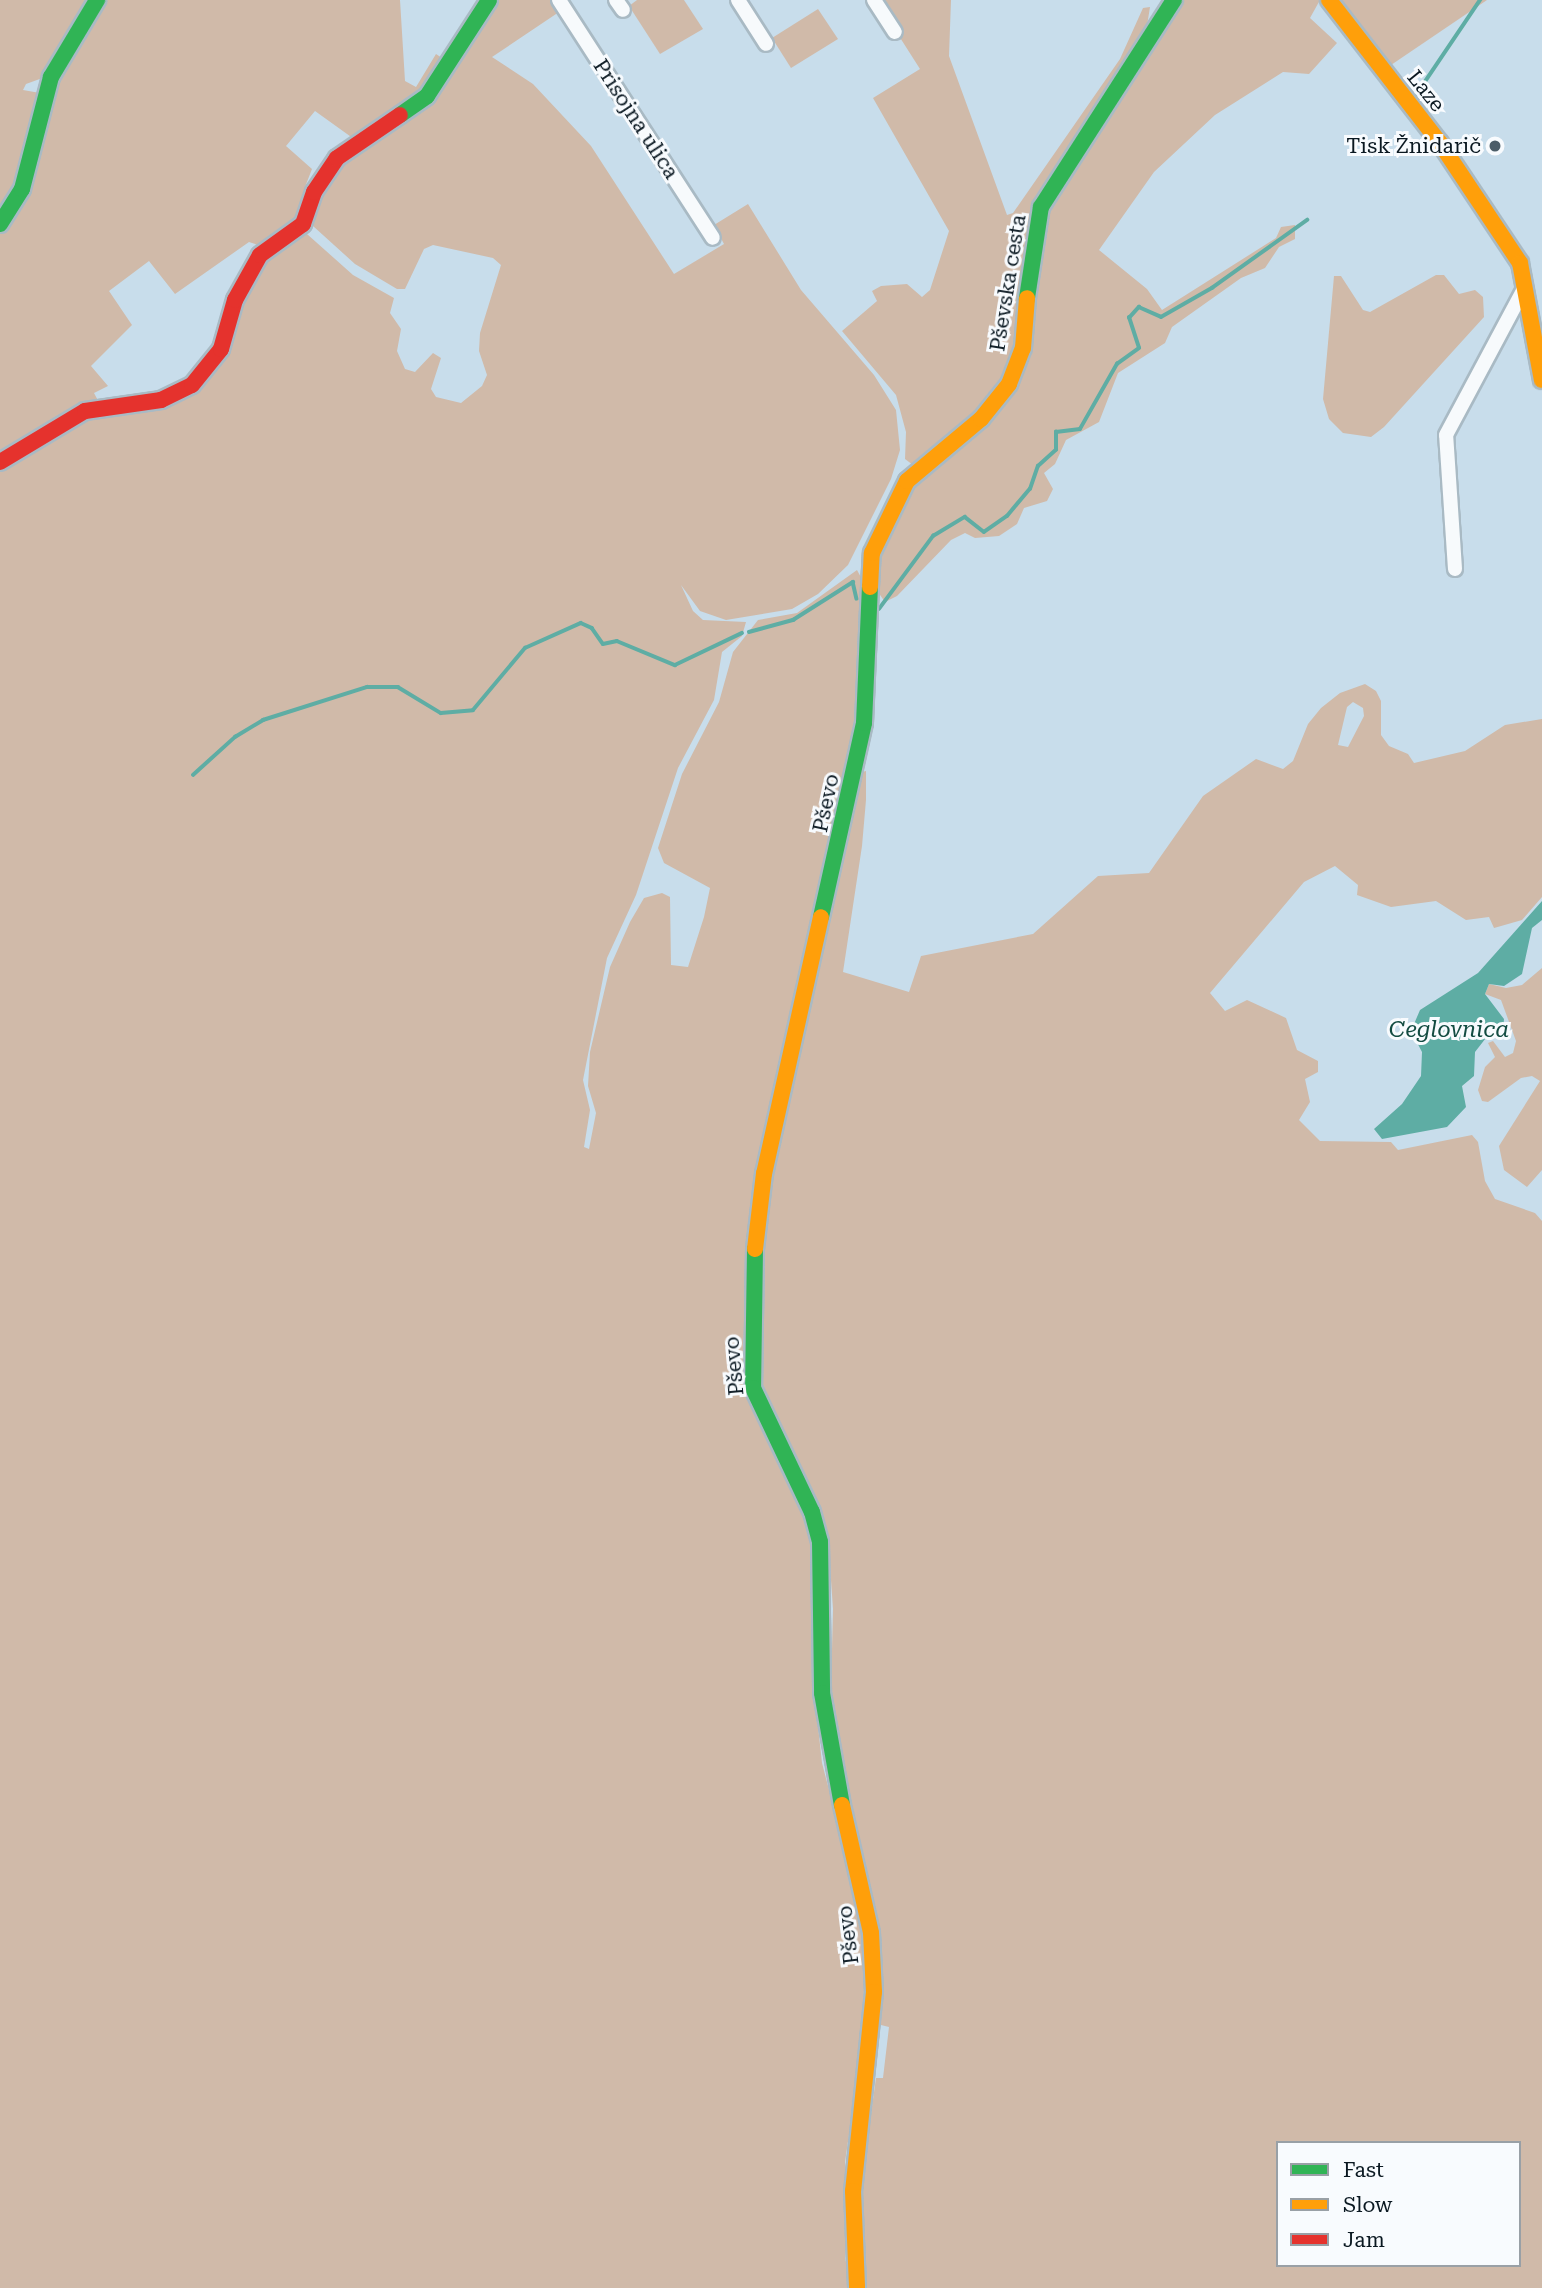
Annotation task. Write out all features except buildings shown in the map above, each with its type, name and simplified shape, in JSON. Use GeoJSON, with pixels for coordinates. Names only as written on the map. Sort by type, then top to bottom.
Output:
{"type":"FeatureCollection","features":[{"type":"Feature","properties":{"kind":"street"},"geometry":{"type":"LineString","coordinates":[[0,224],[22,189],[51,77],[97,0]]}},
{"type":"Feature","properties":{"kind":"street"},"geometry":{"type":"LineString","coordinates":[[0,462],[85,411],[161,400],[192,385],[222,349],[235,300],[260,255],[303,224],[314,191],[337,158],[427,96],[489,0]]}},
{"type":"Feature","properties":{"kind":"street","name":"Prisojna ulica"},"geometry":{"type":"LineString","coordinates":[[559,0],[713,238]]}},
{"type":"Feature","properties":{"kind":"street"},"geometry":{"type":"LineString","coordinates":[[738,0],[766,44]]}},
{"type":"Feature","properties":{"kind":"street"},"geometry":{"type":"LineString","coordinates":[[874,0],[895,32]]}},
{"type":"Feature","properties":{"kind":"street","name":"Pševska cesta"},"geometry":{"type":"LineString","coordinates":[[907,481],[981,419],[1009,384],[1023,348],[1030,260],[1041,207],[1174,0]]}},
{"type":"Feature","properties":{"kind":"street","name":"Laze"},"geometry":{"type":"LineString","coordinates":[[1329,0],[1440,143],[1520,263],[1542,380]]}},
{"type":"Feature","properties":{"kind":"street"},"geometry":{"type":"LineString","coordinates":[[1455,569],[1446,435],[1526,285]]}},
{"type":"Feature","properties":{"kind":"street","name":"Pševo"},"geometry":{"type":"LineString","coordinates":[[857,2288],[853,2270],[853,2191],[874,1992],[871,1933],[827,1739],[822,1693],[824,1605],[820,1542],[812,1512],[753,1388],[750,1330],[764,1174],[864,723],[872,553],[907,481]]}},
{"type":"Feature","properties":{"kind":"shaded area"},"geometry":{"type":"Polygon","coordinates":[[[0,0],[400,0],[405,81],[416,87],[436,54],[448,62],[424,94],[354,139],[315,111],[286,146],[312,169],[305,187],[311,191],[299,219],[289,228],[258,245],[249,242],[175,294],[149,261],[109,291],[132,325],[91,366],[108,386],[94,393],[104,412],[162,405],[185,397],[206,379],[226,350],[254,272],[274,248],[298,232],[307,234],[353,275],[394,298],[390,313],[401,329],[397,351],[405,369],[415,372],[433,353],[441,358],[431,389],[436,397],[461,403],[482,386],[487,375],[479,351],[480,333],[501,265],[493,258],[433,245],[424,249],[405,289],[397,289],[355,264],[313,226],[310,217],[324,179],[338,163],[434,94],[493,0],[555,0],[562,10],[492,57],[533,84],[591,146],[674,274],[724,244],[714,225],[748,204],[801,290],[874,375],[896,410],[900,450],[891,479],[848,565],[818,594],[792,609],[726,620],[700,611],[681,585],[693,611],[703,620],[746,622],[742,636],[722,652],[714,700],[678,768],[636,895],[607,958],[583,1080],[590,1110],[584,1147],[589,1149],[596,1113],[588,1086],[590,1052],[610,967],[630,922],[644,898],[662,893],[670,897],[671,965],[688,967],[704,917],[710,888],[664,863],[658,848],[682,774],[719,702],[733,652],[758,620],[797,613],[857,570],[864,583],[857,726],[760,1164],[743,1345],[747,1390],[754,1412],[795,1490],[813,1541],[815,1699],[822,1763],[855,1889],[866,1949],[861,2051],[845,2162],[845,2258],[852,2288],[0,2288],[0,230],[29,182],[53,82],[95,12],[86,10],[48,76],[26,84],[23,90],[40,93],[39,110],[19,188],[0,218],[0,0]]]}},
{"type":"Feature","properties":{"kind":"shaded area"},"geometry":{"type":"Polygon","coordinates":[[[637,0],[684,0],[703,29],[660,54],[629,6],[637,0]]]}},
{"type":"Feature","properties":{"kind":"shaded area"},"geometry":{"type":"Polygon","coordinates":[[[876,0],[951,0],[949,56],[1007,215],[1013,213],[1120,59],[1143,8],[1150,7],[1146,32],[1046,186],[1022,322],[1008,370],[989,400],[913,465],[905,459],[906,432],[896,395],[842,331],[877,301],[872,291],[881,286],[907,284],[922,297],[930,290],[949,231],[873,98],[920,69],[876,0]]]}},
{"type":"Feature","properties":{"kind":"shaded area"},"geometry":{"type":"Polygon","coordinates":[[[1161,0],[1320,0],[1310,18],[1337,43],[1309,74],[1283,72],[1215,115],[1154,172],[1099,250],[1147,289],[1162,310],[1276,238],[1281,227],[1295,225],[1295,239],[1279,247],[1265,268],[1241,278],[1172,327],[1165,343],[1118,373],[1099,422],[1066,440],[1055,464],[1044,473],[1053,489],[1047,501],[1024,508],[1017,524],[999,536],[975,538],[965,533],[951,540],[897,596],[885,602],[878,592],[882,552],[912,485],[986,423],[1035,290],[1046,217],[1162,20],[1161,0]]]}},
{"type":"Feature","properties":{"kind":"shaded area"},"geometry":{"type":"Polygon","coordinates":[[[1337,0],[1487,0],[1391,65],[1337,0]]]}},
{"type":"Feature","properties":{"kind":"shaded area"},"geometry":{"type":"Polygon","coordinates":[[[818,9],[838,39],[791,68],[772,38],[818,9]]]}},
{"type":"Feature","properties":{"kind":"shaded area"},"geometry":{"type":"Polygon","coordinates":[[[1436,275],[1444,275],[1459,294],[1475,290],[1483,297],[1484,317],[1384,427],[1371,437],[1343,433],[1329,419],[1323,399],[1334,276],[1341,276],[1363,310],[1370,312],[1436,275]]]}},
{"type":"Feature","properties":{"kind":"shaded area"},"geometry":{"type":"Polygon","coordinates":[[[1365,684],[1376,691],[1381,701],[1381,735],[1389,746],[1408,754],[1414,763],[1465,751],[1505,725],[1542,719],[1542,897],[1522,920],[1494,928],[1489,917],[1466,920],[1436,901],[1391,907],[1357,895],[1358,885],[1335,866],[1304,882],[1210,993],[1225,1011],[1247,1000],[1286,1018],[1297,1050],[1318,1061],[1318,1072],[1305,1079],[1310,1102],[1299,1120],[1320,1141],[1391,1142],[1398,1150],[1472,1135],[1478,1142],[1485,1181],[1495,1199],[1535,1213],[1542,1221],[1542,2288],[866,2288],[859,2219],[876,2078],[883,2078],[889,2027],[881,2025],[880,1937],[839,1763],[831,1690],[833,1609],[828,1537],[762,1390],[758,1310],[771,1184],[862,772],[866,771],[862,846],[843,972],[909,992],[921,956],[1033,934],[1098,876],[1149,873],[1203,796],[1256,759],[1283,769],[1293,761],[1308,724],[1321,708],[1340,693],[1365,684]],[[1353,702],[1347,707],[1338,745],[1348,747],[1364,716],[1363,708],[1353,702]]]}},
{"type":"Feature","properties":{"kind":"shaded area"},"geometry":{"type":"Polygon","coordinates":[[[1542,968],[1542,1170],[1527,1187],[1504,1170],[1499,1146],[1540,1081],[1532,1076],[1521,1078],[1488,1102],[1482,1101],[1478,1090],[1485,1067],[1495,1057],[1488,1043],[1493,1041],[1505,1057],[1513,1053],[1516,1041],[1501,1000],[1485,994],[1489,984],[1506,988],[1522,985],[1542,968]]]}},
{"type":"Feature","properties":{"kind":"water","name":"Ceglovnica"},"geometry":{"type":"Polygon","coordinates":[[[1542,901],[1542,920],[1532,928],[1522,974],[1504,986],[1489,984],[1485,994],[1504,1019],[1503,1031],[1489,1034],[1475,1052],[1474,1076],[1462,1086],[1466,1107],[1447,1127],[1382,1139],[1374,1129],[1402,1104],[1421,1076],[1422,1052],[1411,1031],[1420,1010],[1478,973],[1542,901]]]}},
{"type":"Feature","properties":{"kind":"waterway"},"geometry":{"type":"LineString","coordinates":[[1416,95],[1480,0]]}},
{"type":"Feature","properties":{"kind":"waterway"},"geometry":{"type":"LineString","coordinates":[[879,609],[933,536],[965,517],[984,532],[1007,516],[1030,489],[1038,466],[1056,450],[1056,432],[1080,429],[1117,364],[1139,348],[1129,318],[1139,307],[1161,317],[1212,288],[1307,220]]}},
{"type":"Feature","properties":{"kind":"waterway"},"geometry":{"type":"LineString","coordinates":[[749,632],[793,620],[853,582],[857,599]]}},
{"type":"Feature","properties":{"kind":"waterway"},"geometry":{"type":"LineString","coordinates":[[193,775],[235,737],[263,720],[367,687],[398,687],[441,713],[473,710],[525,648],[581,623],[592,628],[603,644],[617,641],[675,665],[742,633]]}},
{"type":"Feature","properties":{"kind":"traffic: fast"},"geometry":{"type":"LineString","coordinates":[[0,224],[22,189],[51,77],[97,0]]}},
{"type":"Feature","properties":{"kind":"traffic: fast"},"geometry":{"type":"LineString","coordinates":[[400,115],[427,96],[489,0]]}},
{"type":"Feature","properties":{"kind":"traffic: fast"},"geometry":{"type":"LineString","coordinates":[[1027,298],[1041,207],[1174,0]]}},
{"type":"Feature","properties":{"kind":"traffic: fast"},"geometry":{"type":"LineString","coordinates":[[821,917],[864,723],[870,587]]}},
{"type":"Feature","properties":{"kind":"traffic: fast"},"geometry":{"type":"LineString","coordinates":[[755,1249],[753,1388],[812,1512],[820,1542],[822,1693],[842,1805]]}},
{"type":"Feature","properties":{"kind":"traffic: slow"},"geometry":{"type":"LineString","coordinates":[[1329,0],[1440,143],[1520,263],[1542,380]]}},
{"type":"Feature","properties":{"kind":"traffic: slow"},"geometry":{"type":"LineString","coordinates":[[870,587],[872,553],[907,481],[981,419],[1009,384],[1023,348],[1027,298]]}},
{"type":"Feature","properties":{"kind":"traffic: slow"},"geometry":{"type":"LineString","coordinates":[[755,1249],[764,1174],[821,917]]}},
{"type":"Feature","properties":{"kind":"traffic: slow"},"geometry":{"type":"LineString","coordinates":[[842,1805],[871,1933],[874,1992],[853,2191],[857,2288]]}},
{"type":"Feature","properties":{"kind":"traffic: jam"},"geometry":{"type":"LineString","coordinates":[[0,462],[85,411],[161,400],[192,385],[221,349],[235,300],[260,255],[303,224],[314,192],[337,158],[400,115]]}},
{"type":"Feature","properties":{"kind":"place","name":"Tisk Žnidarič"},"geometry":{"type":"Point","coordinates":[1495,146]}}]}
